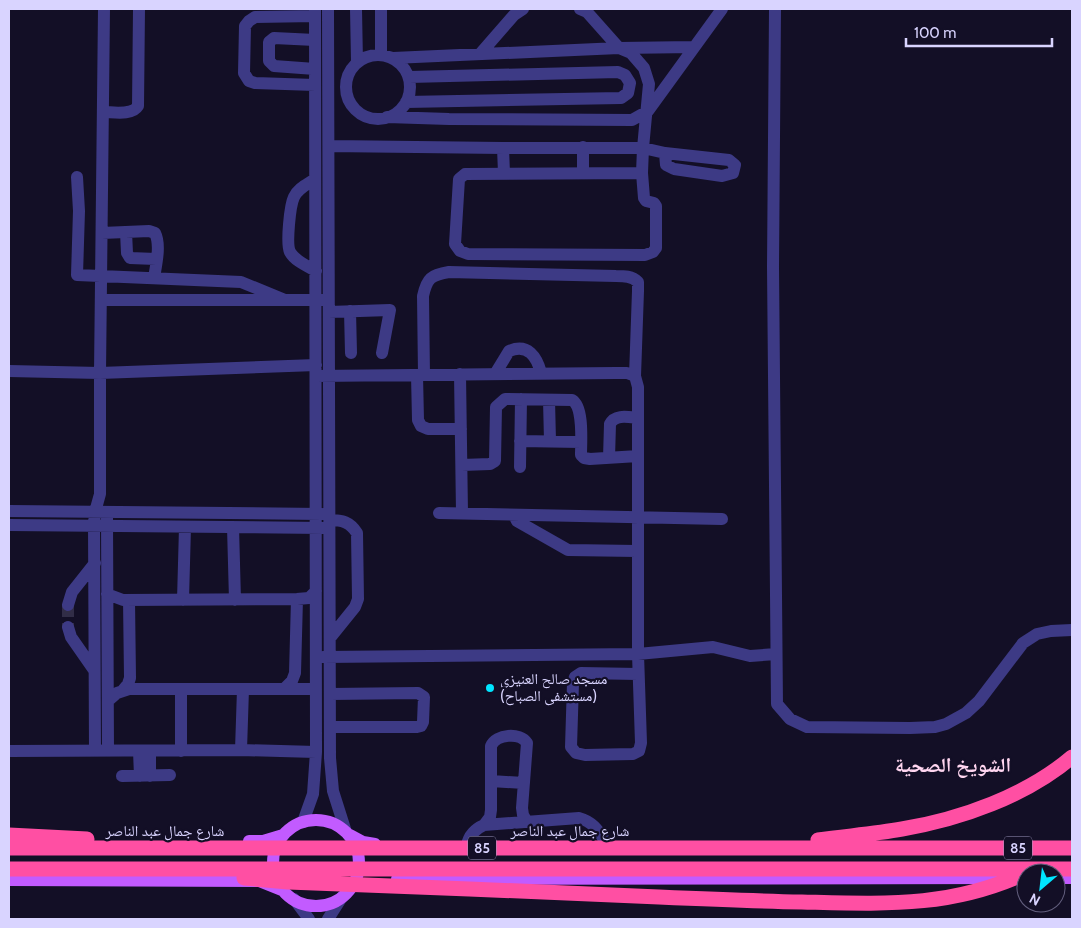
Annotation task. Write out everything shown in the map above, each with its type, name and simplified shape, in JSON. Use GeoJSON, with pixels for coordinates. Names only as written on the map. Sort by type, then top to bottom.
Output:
{"type":"FeatureCollection","features":[{"type":"Feature","properties":{"kind":"highway"},"geometry":{"type":"LineString","coordinates":[[754,848],[901,829],[932,822],[988,804],[1033,784],[1072,757]]}},
{"type":"Feature","properties":{"kind":"highway"},"geometry":{"type":"LineString","coordinates":[[9,835],[105,839],[160,848]]}},
{"type":"Feature","properties":{"kind":"highway"},"geometry":{"type":"LineString","coordinates":[[168,869],[288,882],[747,901],[905,903],[957,896],[1000,885],[1040,866],[1072,846]]}},
{"type":"Feature","properties":{"kind":"highway","name":"شارع جمال عبد الناصر"},"geometry":{"type":"LineString","coordinates":[[9,848],[1072,846]]}},
{"type":"Feature","properties":{"kind":"highway","name":"85"},"geometry":{"type":"LineString","coordinates":[[9,869],[1072,869]]}},
{"type":"Feature","properties":{"kind":"main road"},"geometry":{"type":"LineString","coordinates":[[9,841],[263,841],[283,835],[296,825],[311,820],[327,822],[363,842],[375,844],[1072,846]]}},
{"type":"Feature","properties":{"kind":"main road"},"geometry":{"type":"LineString","coordinates":[[344,894],[356,878],[359,863],[356,847],[348,834]]}},
{"type":"Feature","properties":{"kind":"main road"},"geometry":{"type":"LineString","coordinates":[[283,835],[275,849],[273,865],[278,881],[289,895]]}},
{"type":"Feature","properties":{"kind":"main road"},"geometry":{"type":"LineString","coordinates":[[9,880],[259,881],[307,904],[322,905],[329,903],[358,884],[372,879],[1016,878]]}},
{"type":"Feature","properties":{"kind":"street"},"geometry":{"type":"LineString","coordinates":[[95,751],[94,526],[100,512],[104,9]]}},
{"type":"Feature","properties":{"kind":"street"},"geometry":{"type":"LineString","coordinates":[[103,112],[132,112],[138,106],[139,9]]}},
{"type":"Feature","properties":{"kind":"street"},"geometry":{"type":"LineString","coordinates":[[328,9],[331,780],[336,801],[348,834]]}},
{"type":"Feature","properties":{"kind":"street"},"geometry":{"type":"LineString","coordinates":[[356,9],[357,62]]}},
{"type":"Feature","properties":{"kind":"street"},"geometry":{"type":"LineString","coordinates":[[381,9],[387,56]]}},
{"type":"Feature","properties":{"kind":"street"},"geometry":{"type":"LineString","coordinates":[[480,54],[514,15],[523,9]]}},
{"type":"Feature","properties":{"kind":"street"},"geometry":{"type":"LineString","coordinates":[[580,9],[587,12],[619,48],[631,53],[644,68],[649,84],[642,173],[644,198],[656,206],[656,248],[653,252],[645,255],[468,254],[460,251],[455,244],[459,178],[465,174],[642,173]]}},
{"type":"Feature","properties":{"kind":"street"},"geometry":{"type":"LineString","coordinates":[[694,47],[368,56],[357,62],[349,72],[347,96],[353,107],[363,115],[375,119],[388,117],[449,120],[632,120],[648,110],[722,9]]}},
{"type":"Feature","properties":{"kind":"street"},"geometry":{"type":"LineString","coordinates":[[775,9],[773,277],[776,704],[790,719],[807,727],[935,727],[957,719],[979,701],[1023,643],[1037,634],[1072,630]]}},
{"type":"Feature","properties":{"kind":"street"},"geometry":{"type":"LineString","coordinates":[[303,822],[313,794],[316,752],[315,13],[255,17],[249,21],[245,26],[244,73],[249,82],[255,84],[315,85]]}},
{"type":"Feature","properties":{"kind":"street"},"geometry":{"type":"LineString","coordinates":[[315,40],[274,38],[269,42],[269,61],[274,66],[315,69]]}},
{"type":"Feature","properties":{"kind":"street"},"geometry":{"type":"LineString","coordinates":[[387,56],[403,66],[409,77],[410,90],[406,102],[398,111],[388,117]]}},
{"type":"Feature","properties":{"kind":"street"},"geometry":{"type":"LineString","coordinates":[[406,102],[622,98],[628,93],[630,83],[625,75],[618,72],[409,77]]}},
{"type":"Feature","properties":{"kind":"street"},"geometry":{"type":"LineString","coordinates":[[329,86],[347,83]]}},
{"type":"Feature","properties":{"kind":"street"},"geometry":{"type":"LineString","coordinates":[[329,146],[643,148],[665,153],[730,160],[735,164],[733,173],[722,176],[674,169],[666,165],[665,153]]}},
{"type":"Feature","properties":{"kind":"street"},"geometry":{"type":"LineString","coordinates":[[583,147],[583,173]]}},
{"type":"Feature","properties":{"kind":"street"},"geometry":{"type":"LineString","coordinates":[[503,148],[504,173]]}},
{"type":"Feature","properties":{"kind":"street"},"geometry":{"type":"LineString","coordinates":[[77,177],[79,211],[77,275],[241,282],[284,300]]}},
{"type":"Feature","properties":{"kind":"street"},"geometry":{"type":"LineString","coordinates":[[315,179],[298,191],[294,197],[291,206],[288,246],[294,256],[316,270]]}},
{"type":"Feature","properties":{"kind":"street"},"geometry":{"type":"LineString","coordinates":[[79,211],[102,210]]}},
{"type":"Feature","properties":{"kind":"street"},"geometry":{"type":"LineString","coordinates":[[102,233],[149,230],[155,233],[158,246],[154,278]]}},
{"type":"Feature","properties":{"kind":"street"},"geometry":{"type":"LineString","coordinates":[[126,232],[127,252],[130,258],[156,260]]}},
{"type":"Feature","properties":{"kind":"street"},"geometry":{"type":"LineString","coordinates":[[461,430],[428,429],[421,426],[418,420],[423,296],[429,279],[434,275],[449,272],[629,276],[638,282],[635,376],[638,387],[638,674],[641,743],[639,751],[633,754],[576,753],[571,747],[573,683],[575,677],[581,673],[638,674]]}},
{"type":"Feature","properties":{"kind":"street"},"geometry":{"type":"LineString","coordinates":[[101,300],[316,300],[329,306],[350,311],[390,310],[382,353]]}},
{"type":"Feature","properties":{"kind":"street"},"geometry":{"type":"LineString","coordinates":[[350,311],[351,353]]}},
{"type":"Feature","properties":{"kind":"street"},"geometry":{"type":"LineString","coordinates":[[495,374],[509,351],[520,348],[536,358],[541,373]]}},
{"type":"Feature","properties":{"kind":"street"},"geometry":{"type":"LineString","coordinates":[[9,371],[316,371],[329,376],[627,373],[635,376]]}},
{"type":"Feature","properties":{"kind":"street"},"geometry":{"type":"LineString","coordinates":[[460,374],[462,513]]}},
{"type":"Feature","properties":{"kind":"street"},"geometry":{"type":"LineString","coordinates":[[462,465],[490,464],[495,461],[496,406],[506,399],[572,400],[576,402],[580,417],[581,455],[584,458],[638,456]]}},
{"type":"Feature","properties":{"kind":"street"},"geometry":{"type":"LineString","coordinates":[[520,467],[521,399]]}},
{"type":"Feature","properties":{"kind":"street"},"geometry":{"type":"LineString","coordinates":[[549,400],[550,441]]}},
{"type":"Feature","properties":{"kind":"street"},"geometry":{"type":"LineString","coordinates":[[609,458],[610,424],[612,419],[618,417],[638,418]]}},
{"type":"Feature","properties":{"kind":"street"},"geometry":{"type":"LineString","coordinates":[[520,441],[581,442]]}},
{"type":"Feature","properties":{"kind":"street"},"geometry":{"type":"LineString","coordinates":[[316,471],[330,470]]}},
{"type":"Feature","properties":{"kind":"street"},"geometry":{"type":"LineString","coordinates":[[330,521],[316,514],[12,511],[12,525],[316,528],[330,521],[342,520],[352,526],[357,533],[358,595],[355,607],[330,632]]}},
{"type":"Feature","properties":{"kind":"street"},"geometry":{"type":"LineString","coordinates":[[100,512],[107,526],[108,750]]}},
{"type":"Feature","properties":{"kind":"street"},"geometry":{"type":"LineString","coordinates":[[439,513],[722,519]]}},
{"type":"Feature","properties":{"kind":"street"},"geometry":{"type":"LineString","coordinates":[[514,515],[516,521],[568,550],[637,551]]}},
{"type":"Feature","properties":{"kind":"street"},"geometry":{"type":"LineString","coordinates":[[183,600],[185,527]]}},
{"type":"Feature","properties":{"kind":"street"},"geometry":{"type":"LineString","coordinates":[[233,527],[235,600]]}},
{"type":"Feature","properties":{"kind":"street"},"geometry":{"type":"LineString","coordinates":[[68,605],[72,592],[95,563]]}},
{"type":"Feature","properties":{"kind":"street"},"geometry":{"type":"LineString","coordinates":[[107,594],[129,600],[235,600],[310,598],[316,591]]}},
{"type":"Feature","properties":{"kind":"street"},"geometry":{"type":"LineString","coordinates":[[284,689],[292,681],[295,674],[297,599]]}},
{"type":"Feature","properties":{"kind":"street"},"geometry":{"type":"LineString","coordinates":[[109,700],[123,690],[130,678],[129,600]]}},
{"type":"Feature","properties":{"kind":"street"},"geometry":{"type":"LineString","coordinates":[[94,626],[108,626]]}},
{"type":"Feature","properties":{"kind":"street"},"geometry":{"type":"LineString","coordinates":[[68,627],[71,637],[94,670]]}},
{"type":"Feature","properties":{"kind":"street"},"geometry":{"type":"LineString","coordinates":[[316,628],[330,632]]}},
{"type":"Feature","properties":{"kind":"street"},"geometry":{"type":"LineString","coordinates":[[316,657],[638,654],[713,646],[750,656],[776,654]]}},
{"type":"Feature","properties":{"kind":"street"},"geometry":{"type":"LineString","coordinates":[[94,654],[108,654]]}},
{"type":"Feature","properties":{"kind":"street"},"geometry":{"type":"LineString","coordinates":[[181,689],[181,751]]}},
{"type":"Feature","properties":{"kind":"street"},"geometry":{"type":"LineString","coordinates":[[241,750],[243,689]]}},
{"type":"Feature","properties":{"kind":"street"},"geometry":{"type":"LineString","coordinates":[[123,690],[316,689]]}},
{"type":"Feature","properties":{"kind":"street"},"geometry":{"type":"LineString","coordinates":[[330,694],[418,693],[424,697],[423,722],[421,726],[330,727]]}},
{"type":"Feature","properties":{"kind":"street"},"geometry":{"type":"LineString","coordinates":[[484,825],[491,814],[492,743],[499,737],[518,737],[524,739],[527,743],[522,808],[527,822]]}},
{"type":"Feature","properties":{"kind":"street"},"geometry":{"type":"LineString","coordinates":[[9,751],[241,750],[316,752]]}},
{"type":"Feature","properties":{"kind":"street"},"geometry":{"type":"LineString","coordinates":[[144,751],[145,776]]}},
{"type":"Feature","properties":{"kind":"street"},"geometry":{"type":"LineString","coordinates":[[122,776],[170,775]]}},
{"type":"Feature","properties":{"kind":"street"},"geometry":{"type":"LineString","coordinates":[[491,781],[524,782]]}},
{"type":"Feature","properties":{"kind":"street"},"geometry":{"type":"LineString","coordinates":[[467,844],[471,834],[484,825],[579,818],[595,826],[607,844]]}},
{"type":"Feature","properties":{"kind":"street"},"geometry":{"type":"LineString","coordinates":[[328,919],[344,894]]}},
{"type":"Feature","properties":{"kind":"street"},"geometry":{"type":"LineString","coordinates":[[289,895],[308,919]]}},
{"type":"Feature","properties":{"kind":"tunnel"},"geometry":{"type":"LineString","coordinates":[[68,605],[68,627]]}},
{"type":"Feature","properties":{"kind":"place","name":"مسجد صالح العنيزي (مستشفى الصباح)"},"geometry":{"type":"Point","coordinates":[490,688]}},
{"type":"Feature","properties":{"kind":"district","name":"الشويخ الصحية"},"geometry":{"type":"Point","coordinates":[953,765]}}]}
